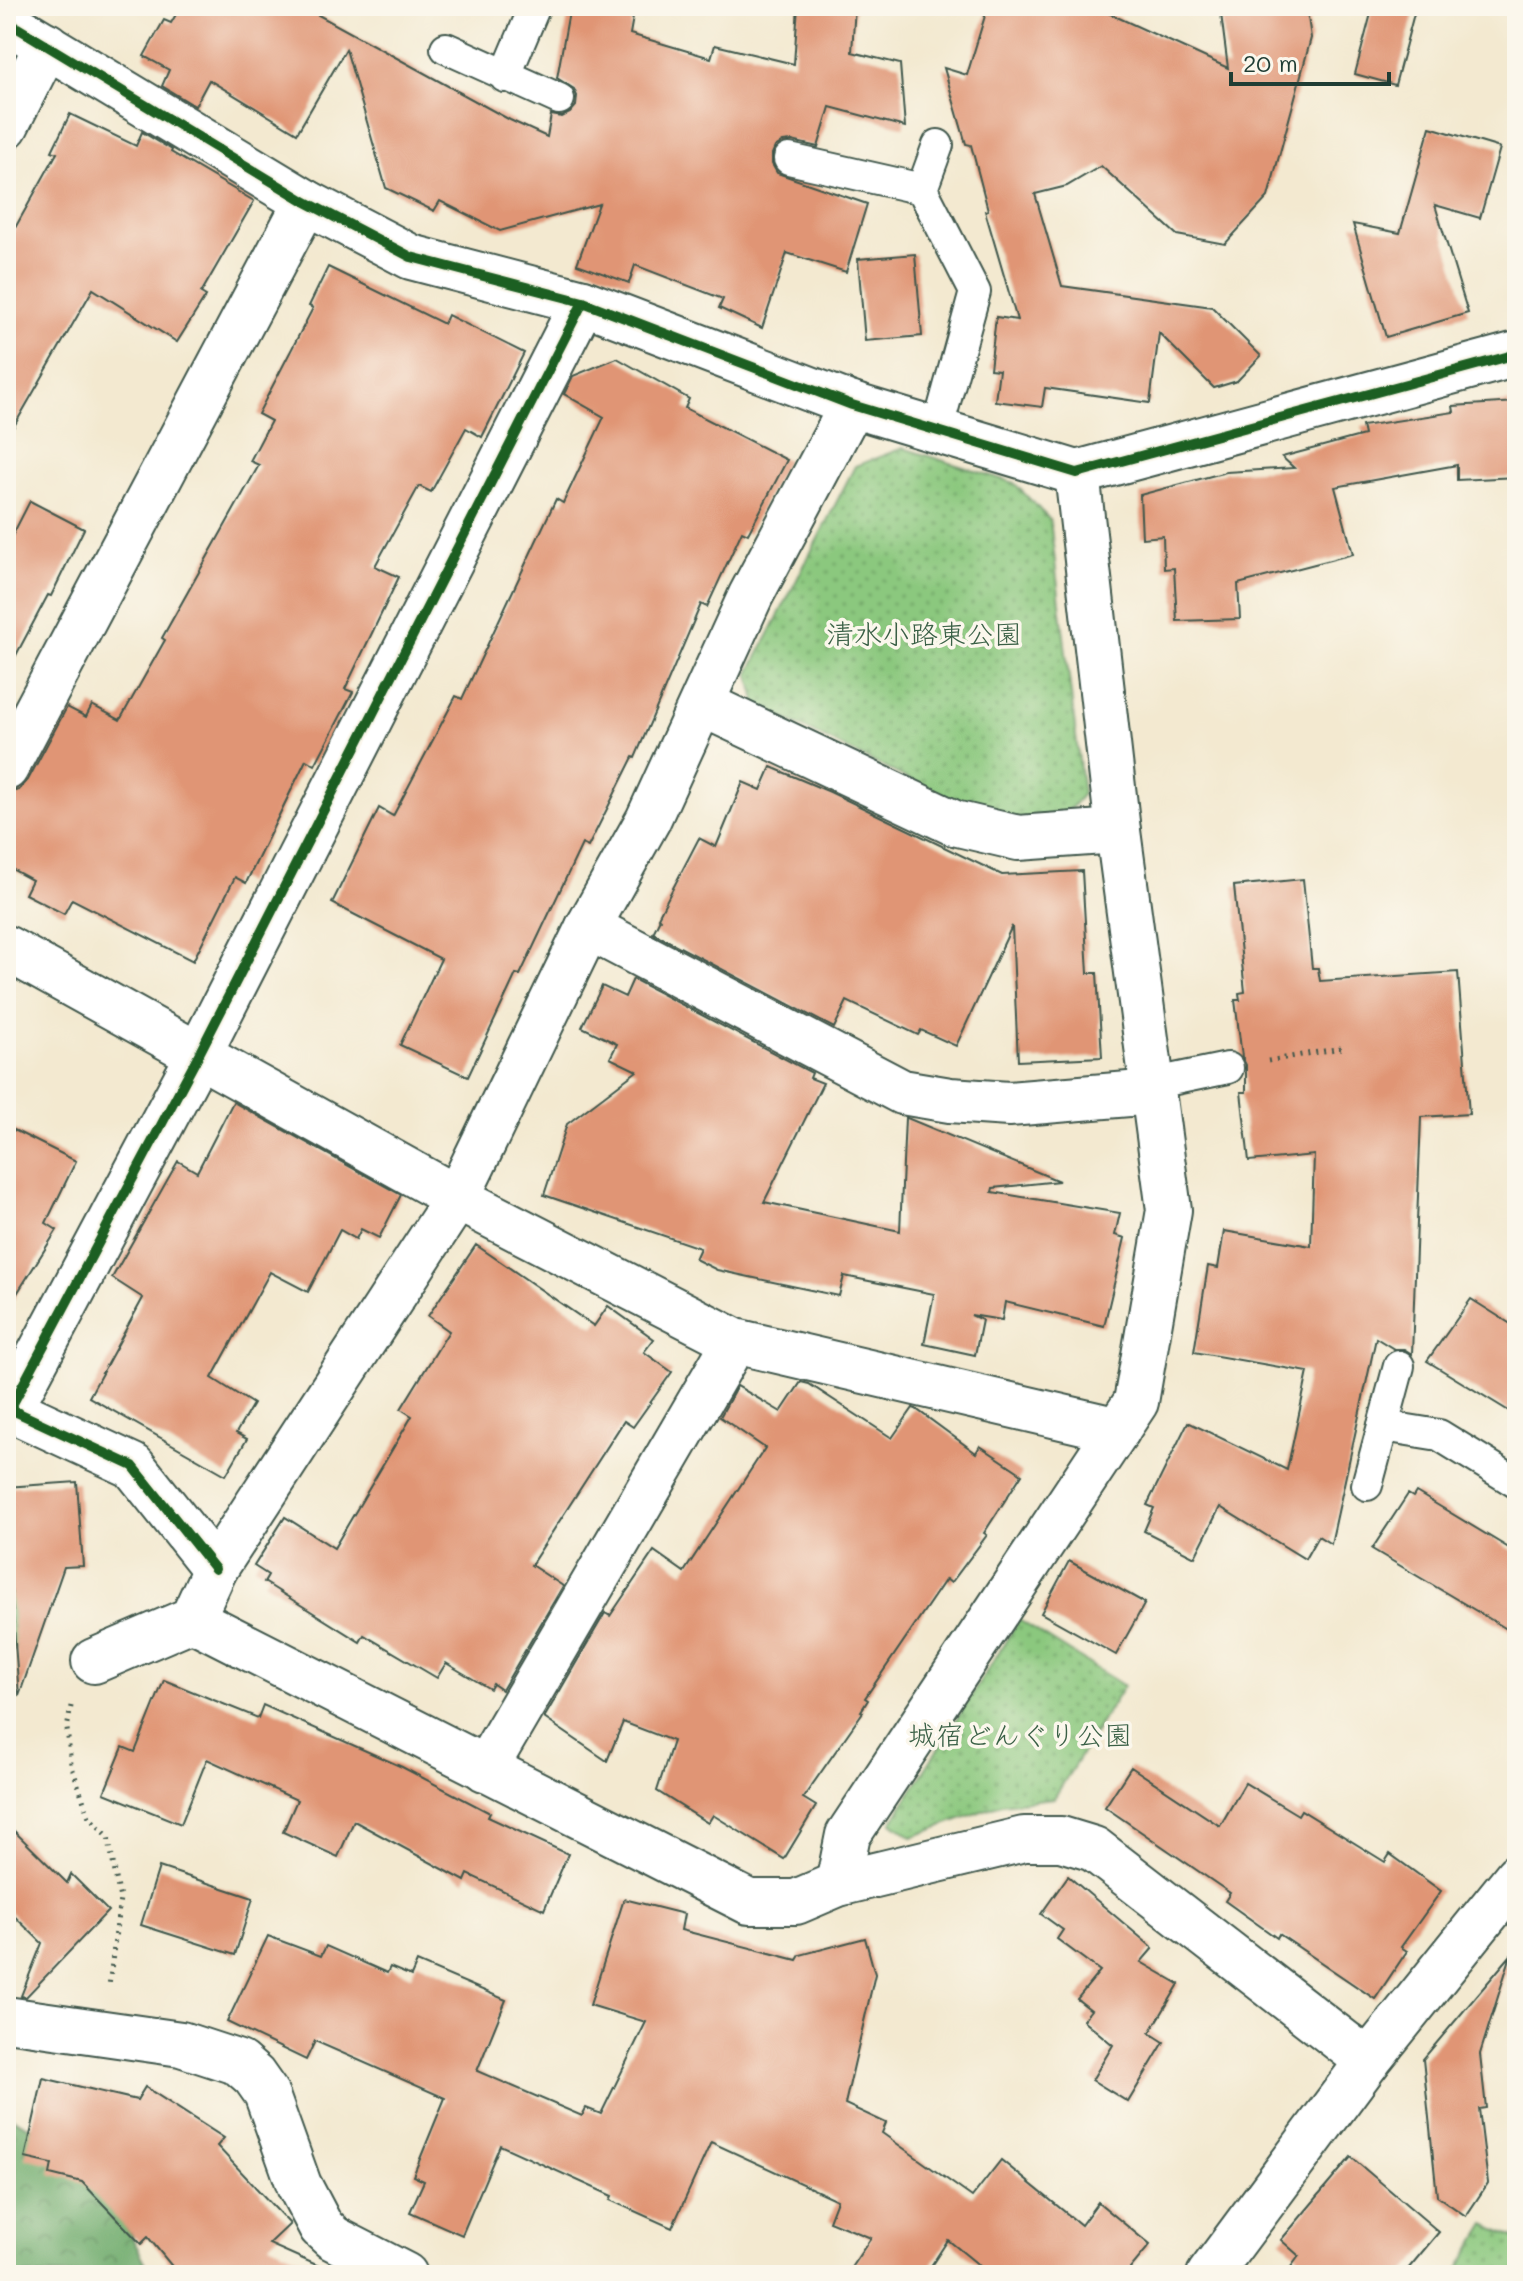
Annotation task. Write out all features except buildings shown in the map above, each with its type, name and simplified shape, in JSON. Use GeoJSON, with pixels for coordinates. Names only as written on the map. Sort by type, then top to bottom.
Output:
{"type":"FeatureCollection","features":[{"type":"Feature","properties":{"kind":"street"},"geometry":{"type":"LineString","coordinates":[[6,21],[306,202],[411,257],[583,302],[852,405],[1077,473],[1517,354]]}},
{"type":"Feature","properties":{"kind":"street"},"geometry":{"type":"LineString","coordinates":[[6,126],[47,45]]}},
{"type":"Feature","properties":{"kind":"street"},"geometry":{"type":"LineString","coordinates":[[6,768],[306,202]]}},
{"type":"Feature","properties":{"kind":"street"},"geometry":{"type":"LineString","coordinates":[[215,1569],[133,1466],[10,1409],[199,1054],[583,302]]}},
{"type":"Feature","properties":{"kind":"street"},"geometry":{"type":"LineString","coordinates":[[94,1661],[192,1619],[215,1569],[457,1198],[588,927],[648,820],[751,595],[852,405]]}},
{"type":"Feature","properties":{"kind":"street"},"geometry":{"type":"LineString","coordinates":[[838,1884],[848,1835],[1136,1402],[1169,1210],[1118,831],[1077,473]]}},
{"type":"Feature","properties":{"kind":"street"},"geometry":{"type":"LineString","coordinates":[[702,704],[954,823],[1018,838],[1118,831]]}},
{"type":"Feature","properties":{"kind":"street"},"geometry":{"type":"LineString","coordinates":[[588,927],[902,1092],[950,1100],[1009,1104],[1152,1088]]}},
{"type":"Feature","properties":{"kind":"street"},"geometry":{"type":"LineString","coordinates":[[6,948],[457,1198],[735,1341],[1118,1430]]}},
{"type":"Feature","properties":{"kind":"street"},"geometry":{"type":"LineString","coordinates":[[485,1769],[735,1341]]}},
{"type":"Feature","properties":{"kind":"street"},"geometry":{"type":"LineString","coordinates":[[192,1619],[749,1902],[796,1902],[838,1884],[1024,1839],[1061,1839],[1094,1849],[1368,2061]]}},
{"type":"Feature","properties":{"kind":"street"},"geometry":{"type":"LineString","coordinates":[[1209,2275],[1368,2061],[1517,1876]]}},
{"type":"Feature","properties":{"kind":"street"},"geometry":{"type":"LineString","coordinates":[[6,2019],[181,2044],[239,2063],[254,2076],[266,2093],[299,2185],[321,2227],[333,2238],[405,2275]]}},
{"type":"Feature","properties":{"kind":"lane"},"geometry":{"type":"LineString","coordinates":[[505,77],[535,6]]}},
{"type":"Feature","properties":{"kind":"lane"},"geometry":{"type":"LineString","coordinates":[[446,48],[559,99]]}},
{"type":"Feature","properties":{"kind":"lane"},"geometry":{"type":"LineString","coordinates":[[937,431],[975,292],[922,189],[938,145]]}},
{"type":"Feature","properties":{"kind":"lane"},"geometry":{"type":"LineString","coordinates":[[789,159],[922,189]]}},
{"type":"Feature","properties":{"kind":"lane"},"geometry":{"type":"LineString","coordinates":[[1152,1088],[1228,1068]]}},
{"type":"Feature","properties":{"kind":"lane"},"geometry":{"type":"LineString","coordinates":[[1367,1485],[1399,1366]]}},
{"type":"Feature","properties":{"kind":"lane"},"geometry":{"type":"LineString","coordinates":[[1383,1426],[1439,1435],[1517,1483]]}},
{"type":"Feature","properties":{"kind":"path"},"geometry":{"type":"LineString","coordinates":[[1228,1068],[1346,1047]]}},
{"type":"Feature","properties":{"kind":"path"},"geometry":{"type":"LineString","coordinates":[[94,1661],[73,1692],[67,1729],[71,1764],[89,1817],[108,1836],[120,1899],[108,1995],[118,2034]]}},
{"type":"Feature","properties":{"kind":"green space","name":"清水小路東公園"},"geometry":{"type":"Polygon","coordinates":[[[903,448],[1014,483],[1050,520],[1083,794],[1060,821],[1015,820],[955,802],[757,705],[749,673],[855,466],[903,448]]]}},
{"type":"Feature","properties":{"kind":"green space"},"geometry":{"type":"Polygon","coordinates":[[[6,1499],[56,1563],[14,1650],[6,1660],[6,1499]]]}},
{"type":"Feature","properties":{"kind":"green space","name":"城宿どんぐり公園"},"geometry":{"type":"Polygon","coordinates":[[[1019,1620],[1124,1686],[1054,1798],[1001,1804],[912,1837],[892,1822],[1019,1620]]]}},
{"type":"Feature","properties":{"kind":"green space"},"geometry":{"type":"Polygon","coordinates":[[[6,2114],[90,2159],[152,2275],[6,2275],[6,2114]]]}},
{"type":"Feature","properties":{"kind":"green space"},"geometry":{"type":"Polygon","coordinates":[[[1486,2224],[1517,2239],[1517,2275],[1455,2275],[1486,2224]]]}},
{"type":"Feature","properties":{"kind":"cycle path"},"geometry":{"type":"LineString","coordinates":[[6,21],[306,202],[411,257],[583,302],[852,405],[1077,473],[1517,354]]}},
{"type":"Feature","properties":{"kind":"cycle path"},"geometry":{"type":"LineString","coordinates":[[215,1569],[133,1466],[10,1409],[199,1054],[583,302]]}}]}
